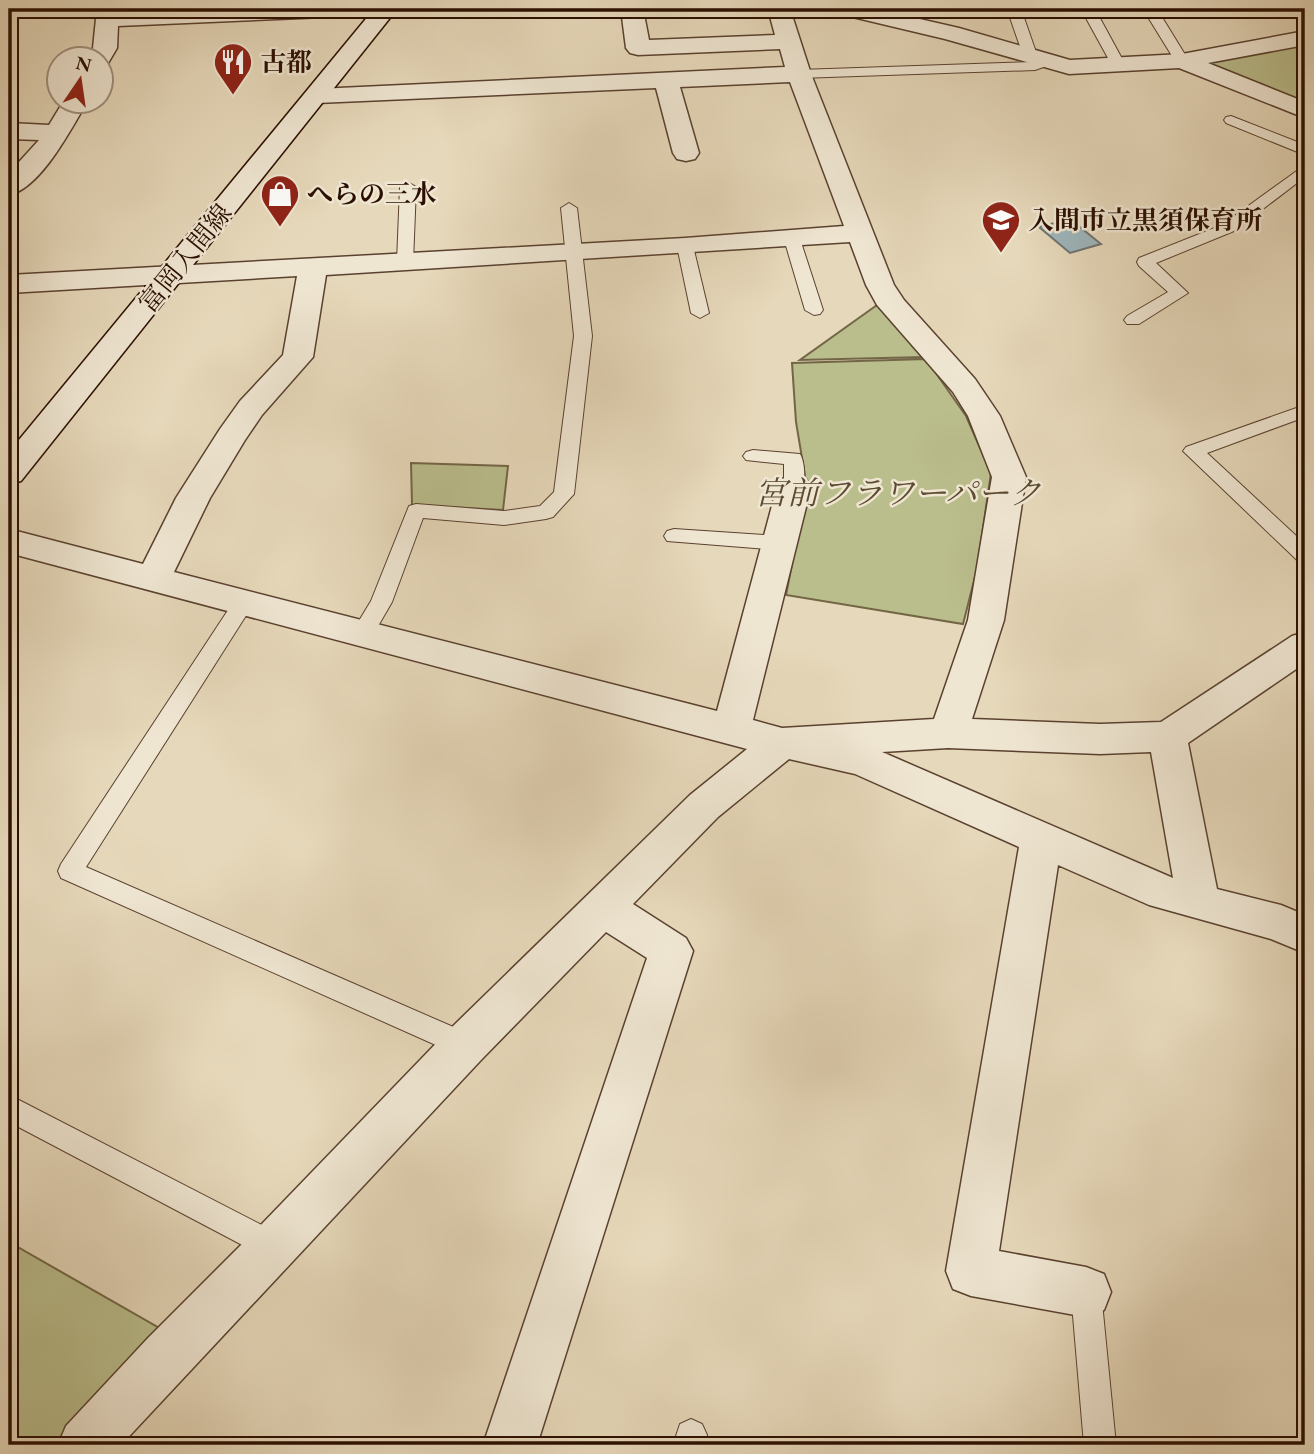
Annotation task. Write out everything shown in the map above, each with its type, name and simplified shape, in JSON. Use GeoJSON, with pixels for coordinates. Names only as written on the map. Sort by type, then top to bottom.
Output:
{"type":"FeatureCollection","features":[{"type":"Feature","properties":{"kind":"street"},"geometry":{"type":"LineString","coordinates":[[105,46],[108,14],[348,9]]}},
{"type":"Feature","properties":{"kind":"street","name":"富岡入間線"},"geometry":{"type":"LineString","coordinates":[[9,473],[386,9]]}},
{"type":"Feature","properties":{"kind":"street"},"geometry":{"type":"LineString","coordinates":[[632,9],[638,48],[788,42]]}},
{"type":"Feature","properties":{"kind":"street"},"geometry":{"type":"LineString","coordinates":[[779,9],[799,74],[880,285],[892,305],[964,386],[984,416],[1009,477],[986,620],[948,733]]}},
{"type":"Feature","properties":{"kind":"street"},"geometry":{"type":"LineString","coordinates":[[848,9],[1040,57],[1069,67],[1182,61],[1305,38]]}},
{"type":"Feature","properties":{"kind":"street"},"geometry":{"type":"LineString","coordinates":[[1182,61],[1305,111]]}},
{"type":"Feature","properties":{"kind":"street"},"geometry":{"type":"LineString","coordinates":[[317,96],[799,74]]}},
{"type":"Feature","properties":{"kind":"street"},"geometry":{"type":"LineString","coordinates":[[666,79],[685,153]]}},
{"type":"Feature","properties":{"kind":"street"},"geometry":{"type":"LineString","coordinates":[[9,187],[45,152],[66,116]]}},
{"type":"Feature","properties":{"kind":"street"},"geometry":{"type":"LineString","coordinates":[[9,131],[56,133]]}},
{"type":"Feature","properties":{"kind":"street"},"geometry":{"type":"LineString","coordinates":[[9,284],[685,246],[862,233]]}},
{"type":"Feature","properties":{"kind":"street"},"geometry":{"type":"LineString","coordinates":[[153,579],[193,498],[231,436],[251,408],[298,357],[313,266]]}},
{"type":"Feature","properties":{"kind":"street"},"geometry":{"type":"LineString","coordinates":[[731,730],[794,487]]}},
{"type":"Feature","properties":{"kind":"street"},"geometry":{"type":"LineString","coordinates":[[9,541],[731,730],[862,760],[1164,894],[1281,923],[1305,935]]}},
{"type":"Feature","properties":{"kind":"street"},"geometry":{"type":"LineString","coordinates":[[85,1445],[166,1356],[275,1247],[466,1045],[704,806],[782,743],[948,733],[1100,739],[1168,737],[1305,645]]}},
{"type":"Feature","properties":{"kind":"street"},"geometry":{"type":"LineString","coordinates":[[1168,737],[1198,902]]}},
{"type":"Feature","properties":{"kind":"street"},"geometry":{"type":"LineString","coordinates":[[1041,839],[971,1271],[1086,1293]]}},
{"type":"Feature","properties":{"kind":"street"},"geometry":{"type":"LineString","coordinates":[[510,1445],[671,951],[604,908]]}},
{"type":"Feature","properties":{"kind":"lane"},"geometry":{"type":"LineString","coordinates":[[799,74],[1035,66],[1040,57],[1014,9]]}},
{"type":"Feature","properties":{"kind":"lane"},"geometry":{"type":"LineString","coordinates":[[1088,9],[1119,66]]}},
{"type":"Feature","properties":{"kind":"lane"},"geometry":{"type":"LineString","coordinates":[[1150,9],[1182,61]]}},
{"type":"Feature","properties":{"kind":"lane"},"geometry":{"type":"LineString","coordinates":[[1231,120],[1305,150]]}},
{"type":"Feature","properties":{"kind":"lane"},"geometry":{"type":"LineString","coordinates":[[1133,320],[1179,293],[1145,262],[1228,228],[1305,170]]}},
{"type":"Feature","properties":{"kind":"lane"},"geometry":{"type":"LineString","coordinates":[[405,262],[408,187]]}},
{"type":"Feature","properties":{"kind":"lane"},"geometry":{"type":"LineString","coordinates":[[362,634],[381,601],[416,511],[504,518],[546,512],[564,494],[583,336],[569,208]]}},
{"type":"Feature","properties":{"kind":"lane"},"geometry":{"type":"LineString","coordinates":[[792,239],[814,310]]}},
{"type":"Feature","properties":{"kind":"lane"},"geometry":{"type":"LineString","coordinates":[[685,246],[700,313]]}},
{"type":"Feature","properties":{"kind":"lane"},"geometry":{"type":"LineString","coordinates":[[1305,411],[1193,451],[1305,556]]}},
{"type":"Feature","properties":{"kind":"lane"},"geometry":{"type":"LineString","coordinates":[[753,456],[793,458],[794,487]]}},
{"type":"Feature","properties":{"kind":"lane"},"geometry":{"type":"LineString","coordinates":[[674,536],[780,543]]}},
{"type":"Feature","properties":{"kind":"lane"},"geometry":{"type":"LineString","coordinates":[[243,603],[70,871],[466,1045]]}},
{"type":"Feature","properties":{"kind":"lane"},"geometry":{"type":"LineString","coordinates":[[15,1111],[275,1247]]}},
{"type":"Feature","properties":{"kind":"lane"},"geometry":{"type":"LineString","coordinates":[[1086,1293],[1100,1445]]}},
{"type":"Feature","properties":{"kind":"green space"},"geometry":{"type":"Polygon","coordinates":[[[1305,43],[1305,105],[1207,67],[1207,62],[1305,43]]]}},
{"type":"Feature","properties":{"kind":"green space"},"geometry":{"type":"Polygon","coordinates":[[[877,305],[925,357],[800,360],[877,305]]]}},
{"type":"Feature","properties":{"kind":"green space","name":"宮前フラワーパーク"},"geometry":{"type":"Polygon","coordinates":[[[926,359],[966,416],[991,473],[977,569],[963,624],[786,595],[807,488],[796,422],[792,363],[926,359]]]}},
{"type":"Feature","properties":{"kind":"green space"},"geometry":{"type":"Polygon","coordinates":[[[411,463],[508,466],[503,510],[412,505],[411,463]]]}},
{"type":"Feature","properties":{"kind":"green space"},"geometry":{"type":"Polygon","coordinates":[[[9,1242],[168,1333],[61,1445],[9,1445],[9,1242]]]}},
{"type":"Feature","properties":{"kind":"water"},"geometry":{"type":"Polygon","coordinates":[[[1070,219],[1101,244],[1070,253],[1039,227],[1070,219]]]}},
{"type":"Feature","properties":{"kind":"place","name":"古都"},"geometry":{"type":"Point","coordinates":[233,96]}},
{"type":"Feature","properties":{"kind":"place","name":"へらの三水"},"geometry":{"type":"Point","coordinates":[280,228]}},
{"type":"Feature","properties":{"kind":"place","name":"入間市立黒須保育所"},"geometry":{"type":"Point","coordinates":[1001,254]}}]}
